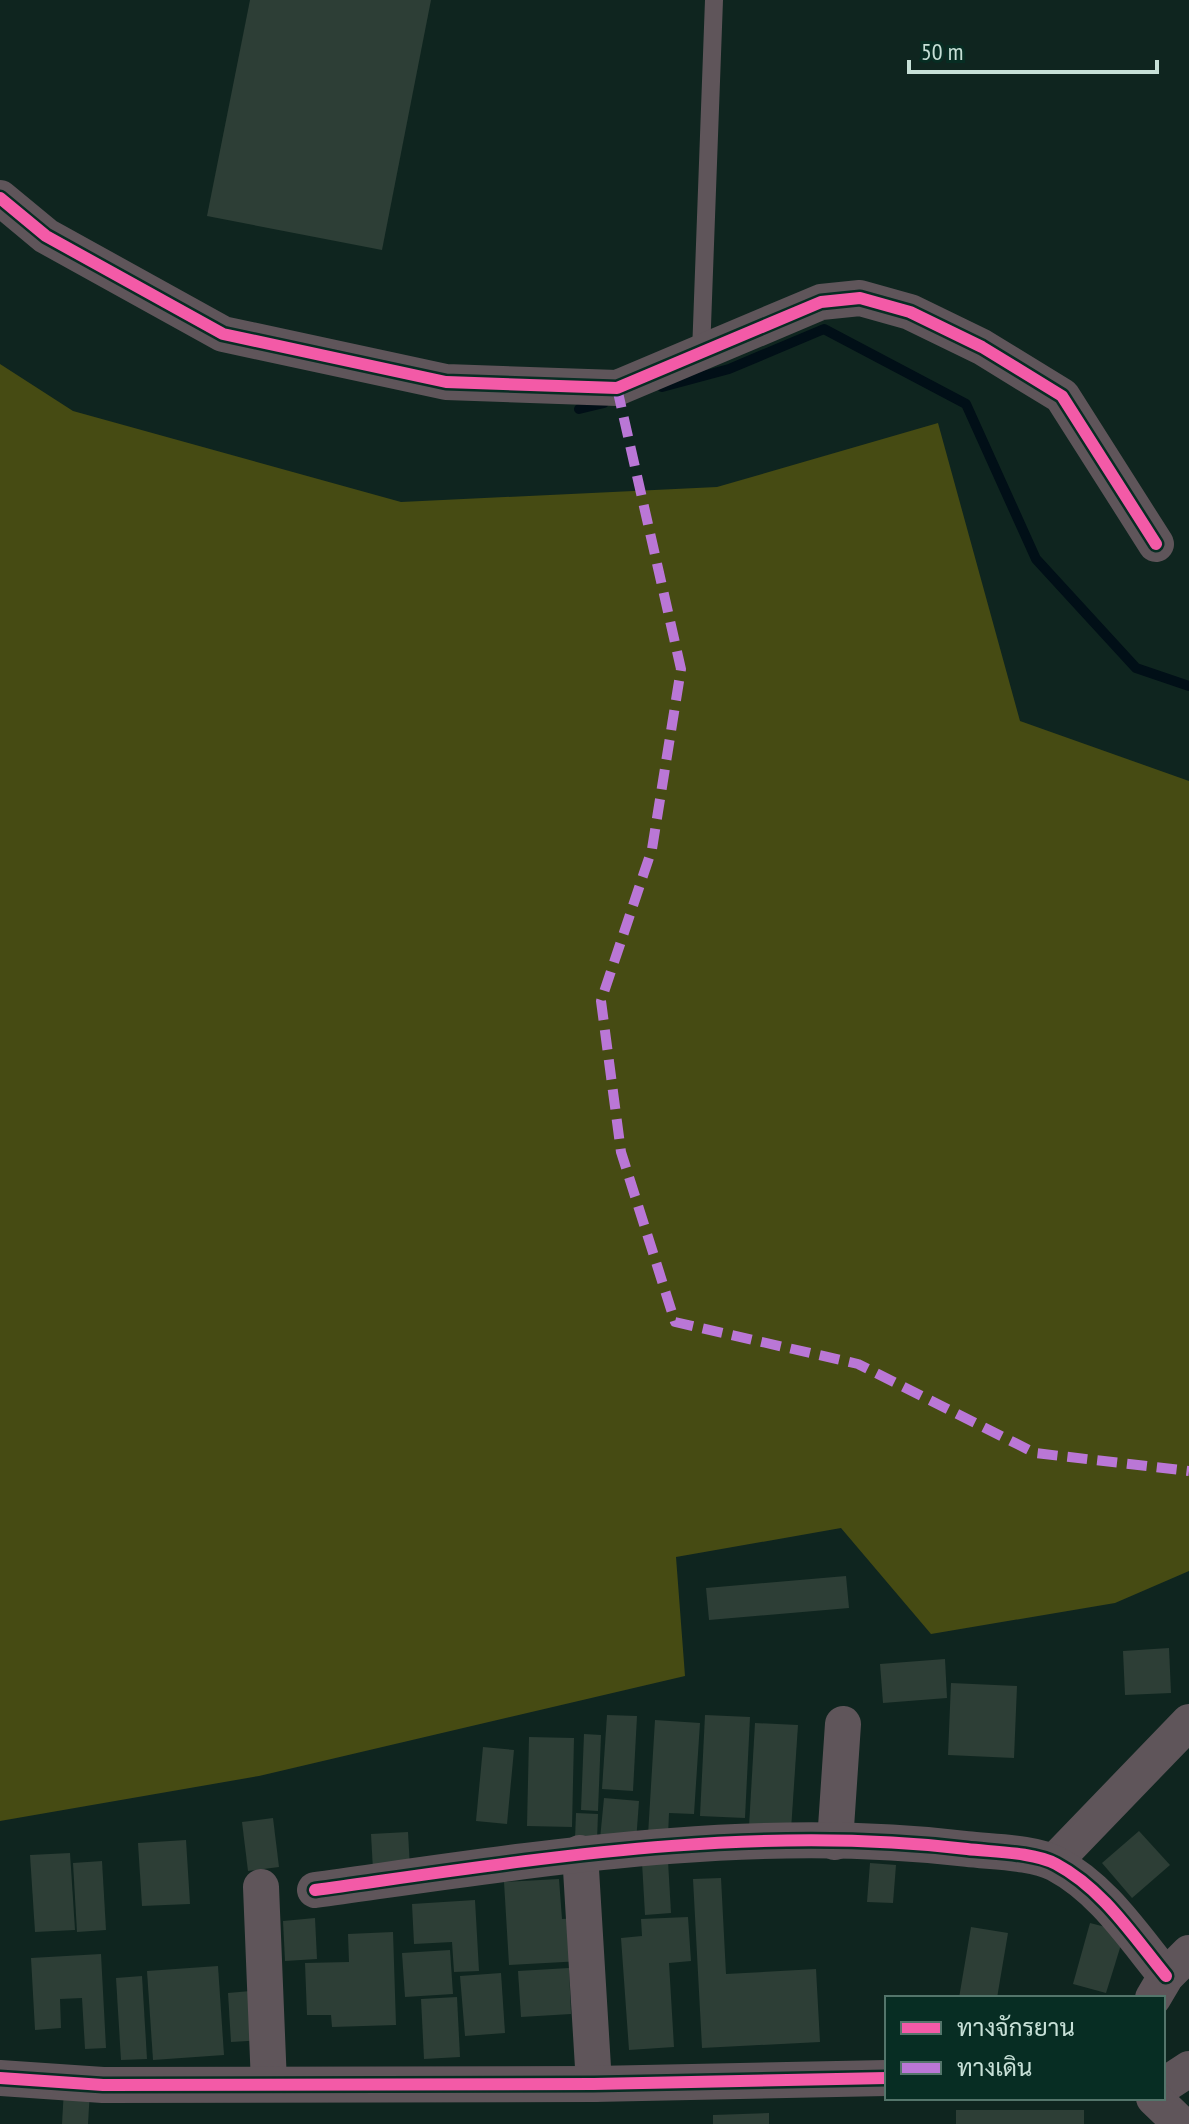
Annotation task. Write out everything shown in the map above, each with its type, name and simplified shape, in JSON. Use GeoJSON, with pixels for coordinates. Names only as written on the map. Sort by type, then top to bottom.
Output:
{"type":"FeatureCollection","features":[{"type":"Feature","properties":{"kind":"street"},"geometry":{"type":"LineString","coordinates":[[0,198],[46,236],[223,334],[446,382],[617,388],[821,302],[860,298],[910,312],[982,347],[1062,396],[1156,544]]}},
{"type":"Feature","properties":{"kind":"street"},"geometry":{"type":"LineString","coordinates":[[1054,1862],[1189,1722]]}},
{"type":"Feature","properties":{"kind":"street"},"geometry":{"type":"LineString","coordinates":[[835,1842],[843,1724]]}},
{"type":"Feature","properties":{"kind":"street"},"geometry":{"type":"LineString","coordinates":[[315,1890],[580,1853],[751,1840],[906,1842],[1054,1862],[1095,1890],[1169,1976]]}},
{"type":"Feature","properties":{"kind":"street"},"geometry":{"type":"LineString","coordinates":[[580,1853],[594,2084]]}},
{"type":"Feature","properties":{"kind":"street"},"geometry":{"type":"LineString","coordinates":[[261,1887],[269,2084]]}},
{"type":"Feature","properties":{"kind":"street"},"geometry":{"type":"LineString","coordinates":[[1165,2085],[1189,2069]]}},
{"type":"Feature","properties":{"kind":"street"},"geometry":{"type":"LineString","coordinates":[[0,2078],[103,2085],[594,2084],[885,2078]]}},
{"type":"Feature","properties":{"kind":"street"},"geometry":{"type":"LineString","coordinates":[[1156,2100],[1181,2124]]}},
{"type":"Feature","properties":{"kind":"lane"},"geometry":{"type":"LineString","coordinates":[[701,353],[714,0]]}},
{"type":"Feature","properties":{"kind":"green space"},"geometry":{"type":"Polygon","coordinates":[[[0,364],[73,411],[401,502],[717,487],[938,423],[1020,721],[1189,781],[1189,1571],[1115,1603],[931,1634],[841,1528],[676,1557],[685,1676],[259,1776],[0,1821],[0,364]]]}},
{"type":"Feature","properties":{"kind":"building"},"geometry":{"type":"Polygon","coordinates":[[[250,0],[431,0],[382,250],[207,216],[250,0]]]}},
{"type":"Feature","properties":{"kind":"building"},"geometry":{"type":"Polygon","coordinates":[[[846,1576],[849,1608],[709,1620],[706,1588],[846,1576]]]}},
{"type":"Feature","properties":{"kind":"building"},"geometry":{"type":"Polygon","coordinates":[[[1169,1648],[1171,1693],[1125,1695],[1123,1651],[1169,1648]]]}},
{"type":"Feature","properties":{"kind":"building"},"geometry":{"type":"Polygon","coordinates":[[[945,1659],[947,1698],[883,1703],[880,1664],[945,1659]]]}},
{"type":"Feature","properties":{"kind":"building"},"geometry":{"type":"Polygon","coordinates":[[[951,1683],[1017,1686],[1014,1758],[948,1755],[951,1683]]]}},
{"type":"Feature","properties":{"kind":"building"},"geometry":{"type":"Polygon","coordinates":[[[607,1715],[637,1716],[633,1791],[602,1789],[607,1715]]]}},
{"type":"Feature","properties":{"kind":"building"},"geometry":{"type":"Polygon","coordinates":[[[705,1715],[750,1717],[745,1818],[700,1816],[705,1715]]]}},
{"type":"Feature","properties":{"kind":"building"},"geometry":{"type":"Polygon","coordinates":[[[655,1720],[700,1723],[694,1814],[669,1813],[668,1836],[648,1835],[655,1720]]]}},
{"type":"Feature","properties":{"kind":"building"},"geometry":{"type":"Polygon","coordinates":[[[755,1723],[798,1725],[791,1830],[749,1827],[755,1723]]]}},
{"type":"Feature","properties":{"kind":"building"},"geometry":{"type":"Polygon","coordinates":[[[584,1734],[601,1735],[598,1811],[581,1810],[584,1734]]]}},
{"type":"Feature","properties":{"kind":"building"},"geometry":{"type":"Polygon","coordinates":[[[529,1737],[574,1738],[572,1827],[527,1826],[529,1737]]]}},
{"type":"Feature","properties":{"kind":"building"},"geometry":{"type":"Polygon","coordinates":[[[483,1747],[514,1750],[507,1824],[476,1821],[483,1747]]]}},
{"type":"Feature","properties":{"kind":"building"},"geometry":{"type":"Polygon","coordinates":[[[604,1798],[639,1801],[636,1842],[600,1839],[604,1798]]]}},
{"type":"Feature","properties":{"kind":"building"},"geometry":{"type":"Polygon","coordinates":[[[576,1813],[598,1814],[597,1840],[575,1839],[576,1813]]]}},
{"type":"Feature","properties":{"kind":"building"},"geometry":{"type":"Polygon","coordinates":[[[273,1818],[279,1867],[248,1871],[242,1822],[273,1818]]]}},
{"type":"Feature","properties":{"kind":"building"},"geometry":{"type":"Polygon","coordinates":[[[1139,1831],[1170,1865],[1132,1898],[1102,1863],[1139,1831]]]}},
{"type":"Feature","properties":{"kind":"building"},"geometry":{"type":"Polygon","coordinates":[[[408,1832],[410,1868],[373,1870],[371,1834],[408,1832]]]}},
{"type":"Feature","properties":{"kind":"building"},"geometry":{"type":"Polygon","coordinates":[[[186,1840],[190,1904],[142,1906],[138,1843],[186,1840]]]}},
{"type":"Feature","properties":{"kind":"building"},"geometry":{"type":"Polygon","coordinates":[[[70,1853],[75,1930],[35,1932],[30,1855],[70,1853]]]}},
{"type":"Feature","properties":{"kind":"building"},"geometry":{"type":"Polygon","coordinates":[[[102,1861],[106,1930],[77,1932],[73,1863],[102,1861]]]}},
{"type":"Feature","properties":{"kind":"building"},"geometry":{"type":"Polygon","coordinates":[[[668,1861],[671,1913],[645,1915],[642,1862],[668,1861]]]}},
{"type":"Feature","properties":{"kind":"building"},"geometry":{"type":"Polygon","coordinates":[[[870,1863],[896,1865],[893,1903],[867,1902],[870,1863]]]}},
{"type":"Feature","properties":{"kind":"building"},"geometry":{"type":"Polygon","coordinates":[[[721,1878],[726,1974],[816,1969],[820,2042],[702,2048],[693,1879],[721,1878]]]}},
{"type":"Feature","properties":{"kind":"building"},"geometry":{"type":"Polygon","coordinates":[[[559,1879],[562,1919],[579,1918],[582,1961],[509,1965],[504,1882],[559,1879]]]}},
{"type":"Feature","properties":{"kind":"building"},"geometry":{"type":"Polygon","coordinates":[[[475,1900],[479,1971],[454,1972],[452,1942],[414,1944],[412,1904],[475,1900]]]}},
{"type":"Feature","properties":{"kind":"building"},"geometry":{"type":"Polygon","coordinates":[[[688,1917],[691,1961],[669,1963],[674,2047],[629,2050],[621,1938],[642,1936],[641,1919],[688,1917]]]}},
{"type":"Feature","properties":{"kind":"building"},"geometry":{"type":"Polygon","coordinates":[[[315,1918],[317,1959],[285,1961],[283,1921],[315,1918]]]}},
{"type":"Feature","properties":{"kind":"building"},"geometry":{"type":"Polygon","coordinates":[[[1090,1923],[1125,1932],[1106,1993],[1073,1984],[1090,1923]]]}},
{"type":"Feature","properties":{"kind":"building"},"geometry":{"type":"Polygon","coordinates":[[[971,1927],[1008,1933],[997,1996],[959,1996],[971,1927]]]}},
{"type":"Feature","properties":{"kind":"building"},"geometry":{"type":"Polygon","coordinates":[[[393,1932],[396,2025],[332,2027],[331,2015],[307,2015],[305,1963],[349,1962],[348,1934],[393,1932]]]}},
{"type":"Feature","properties":{"kind":"building"},"geometry":{"type":"Polygon","coordinates":[[[450,1950],[453,1994],[405,1997],[402,1953],[450,1950]]]}},
{"type":"Feature","properties":{"kind":"building"},"geometry":{"type":"Polygon","coordinates":[[[101,1954],[106,2048],[85,2049],[82,1998],[60,1999],[61,2028],[35,2030],[31,1958],[101,1954]]]}},
{"type":"Feature","properties":{"kind":"building"},"geometry":{"type":"Polygon","coordinates":[[[218,1966],[224,2055],[153,2060],[147,1971],[218,1966]]]}},
{"type":"Feature","properties":{"kind":"building"},"geometry":{"type":"Polygon","coordinates":[[[569,1968],[571,2014],[521,2017],[518,1971],[569,1968]]]}},
{"type":"Feature","properties":{"kind":"building"},"geometry":{"type":"Polygon","coordinates":[[[501,1973],[505,2033],[465,2036],[460,1976],[501,1973]]]}},
{"type":"Feature","properties":{"kind":"building"},"geometry":{"type":"Polygon","coordinates":[[[142,1976],[147,2059],[121,2060],[116,1978],[142,1976]]]}},
{"type":"Feature","properties":{"kind":"building"},"geometry":{"type":"Polygon","coordinates":[[[260,1990],[263,2040],[231,2042],[228,1993],[260,1990]]]}},
{"type":"Feature","properties":{"kind":"building"},"geometry":{"type":"Polygon","coordinates":[[[457,1997],[460,2057],[424,2059],[421,1999],[457,1997]]]}},
{"type":"Feature","properties":{"kind":"building"},"geometry":{"type":"Polygon","coordinates":[[[64,2089],[90,2090],[88,2124],[62,2124],[64,2089]]]}},
{"type":"Feature","properties":{"kind":"building"},"geometry":{"type":"Polygon","coordinates":[[[956,2110],[1084,2110],[1084,2124],[956,2124],[956,2110]]]}},
{"type":"Feature","properties":{"kind":"building"},"geometry":{"type":"Polygon","coordinates":[[[769,2113],[769,2124],[713,2124],[713,2115],[769,2113]]]}},
{"type":"Feature","properties":{"kind":"waterway"},"geometry":{"type":"LineString","coordinates":[[662,387],[729,369],[824,329],[966,404],[1036,559],[1136,668],[1189,686]]}},
{"type":"Feature","properties":{"kind":"waterway"},"geometry":{"type":"LineString","coordinates":[[579,409],[604,403]]}},
{"type":"Feature","properties":{"kind":"marked path"},"geometry":{"type":"LineString","coordinates":[[617,388],[681,669],[652,849],[601,1001],[621,1152],[675,1322],[858,1364],[1035,1453],[1189,1471]]}},
{"type":"Feature","properties":{"kind":"cycle path"},"geometry":{"type":"LineString","coordinates":[[0,198],[46,236],[223,334],[446,382],[617,388],[821,302],[860,298],[910,312],[982,347],[1062,396],[1156,544]]}},
{"type":"Feature","properties":{"kind":"cycle path"},"geometry":{"type":"LineString","coordinates":[[315,1890],[559,1857],[722,1843],[804,1840],[885,1842],[1013,1853],[1047,1860],[1088,1886],[1116,1914],[1166,1976]]}},
{"type":"Feature","properties":{"kind":"cycle path"},"geometry":{"type":"LineString","coordinates":[[0,2078],[103,2085],[594,2084],[885,2078]]}}]}
